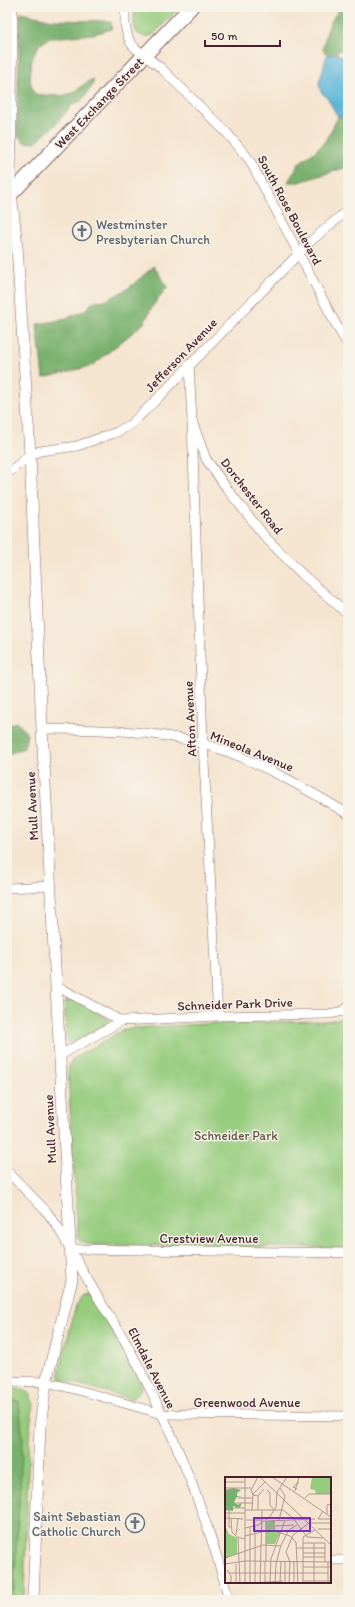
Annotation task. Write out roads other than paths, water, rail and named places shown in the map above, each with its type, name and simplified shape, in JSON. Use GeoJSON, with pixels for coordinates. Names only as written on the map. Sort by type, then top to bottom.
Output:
{"type":"FeatureCollection","features":[{"type":"Feature","properties":{"kind":"main road","name":"West Exchange Street"},"geometry":{"type":"LineString","coordinates":[[9,196],[191,7]]}},
{"type":"Feature","properties":{"kind":"street","name":"Mull Avenue"},"geometry":{"type":"LineString","coordinates":[[13,7],[9,196],[17,246],[30,455],[42,729],[67,1214],[71,1249],[72,1280],[46,1382],[38,1450],[33,1600]]}},
{"type":"Feature","properties":{"kind":"street","name":"South Rose Boulevard"},"geometry":{"type":"LineString","coordinates":[[125,7],[127,34],[130,42],[135,48],[161,68],[226,132],[240,148],[257,172],[298,254],[348,345]]}},
{"type":"Feature","properties":{"kind":"street","name":"Jefferson Avenue"},"geometry":{"type":"LineString","coordinates":[[7,474],[30,455],[45,449],[77,446],[100,439],[124,428],[154,402],[189,364],[312,240],[348,210]]}},
{"type":"Feature","properties":{"kind":"street","name":"Dorchester Road"},"geometry":{"type":"LineString","coordinates":[[189,364],[192,421],[206,459],[232,496],[266,538],[285,558],[348,614]]}},
{"type":"Feature","properties":{"kind":"street","name":"Afton Avenue"},"geometry":{"type":"LineString","coordinates":[[192,421],[204,744],[218,1016]]}},
{"type":"Feature","properties":{"kind":"street","name":"Mineola Avenue"},"geometry":{"type":"LineString","coordinates":[[42,729],[108,729],[134,731],[158,734],[204,744],[223,750],[261,766],[306,789],[348,814]]}},
{"type":"Feature","properties":{"kind":"street"},"geometry":{"type":"LineString","coordinates":[[7,888],[50,886]]}},
{"type":"Feature","properties":{"kind":"street"},"geometry":{"type":"LineString","coordinates":[[56,986],[121,1021]]}},
{"type":"Feature","properties":{"kind":"street","name":"Schneider Park Drive"},"geometry":{"type":"LineString","coordinates":[[59,1056],[121,1021],[218,1016],[329,1014],[344,1010],[348,1007]]}},
{"type":"Feature","properties":{"kind":"street","name":"Elmdale Avenue"},"geometry":{"type":"LineString","coordinates":[[7,1171],[47,1212],[57,1226],[125,1342],[162,1414],[223,1560],[225,1573]]}},
{"type":"Feature","properties":{"kind":"street","name":"Crestview Avenue"},"geometry":{"type":"LineString","coordinates":[[71,1249],[348,1254]]}},
{"type":"Feature","properties":{"kind":"street","name":"Greenwood Avenue"},"geometry":{"type":"LineString","coordinates":[[7,1381],[46,1382],[162,1414],[348,1416]]}},
{"type":"Feature","properties":{"kind":"street"},"geometry":{"type":"LineString","coordinates":[[331,1560],[348,1560]]}},
{"type":"Feature","properties":{"kind":"street","name":"Elmdale Avenue"},"geometry":{"type":"LineString","coordinates":[[226,1583],[229,1600]]}},
{"type":"Feature","properties":{"kind":"water"},"geometry":{"type":"Polygon","coordinates":[[[336,53],[343,57],[348,64],[348,110],[338,117],[327,97],[321,92],[319,83],[327,55],[336,53]]]}},
{"type":"Feature","properties":{"kind":"place","name":"Westminster Presbyterian Church"},"geometry":{"type":"Point","coordinates":[82,231]}},
{"type":"Feature","properties":{"kind":"place","name":"Saint Sebastian Catholic Church"},"geometry":{"type":"Point","coordinates":[135,1523]}},
{"type":"Feature","properties":{"kind":"park label","name":"Schneider Park"},"geometry":{"type":"Point","coordinates":[236,1135]}}]}
